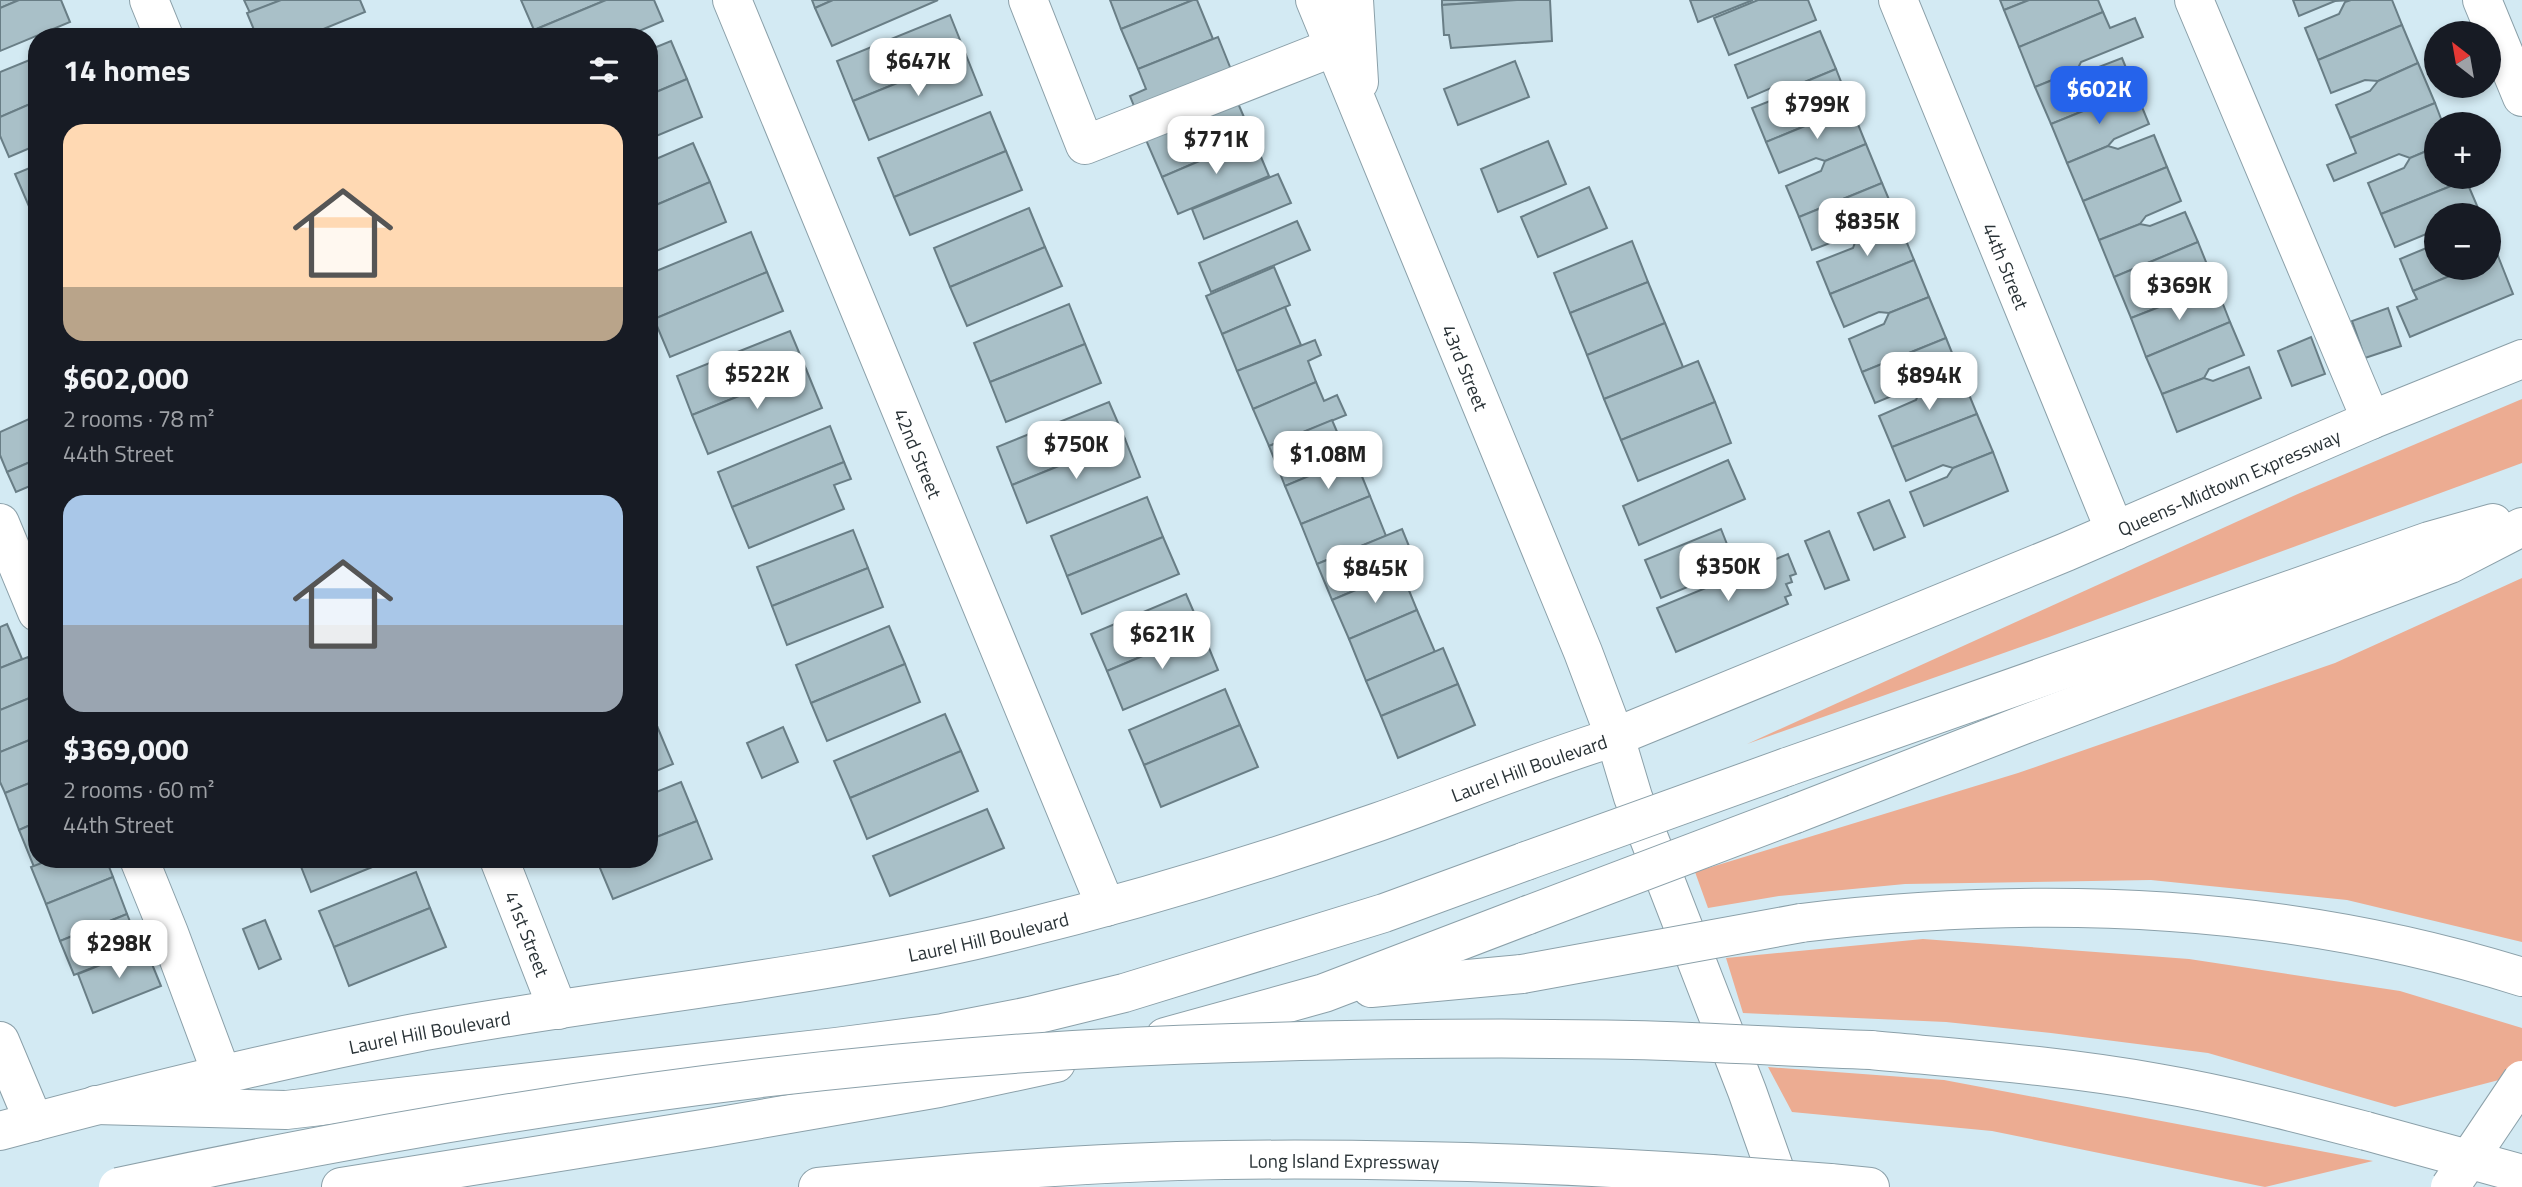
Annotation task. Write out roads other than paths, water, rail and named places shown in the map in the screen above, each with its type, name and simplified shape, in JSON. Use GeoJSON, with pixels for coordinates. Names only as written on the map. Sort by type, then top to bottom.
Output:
{"type":"FeatureCollection","features":[{"type":"Feature","properties":{"kind":"main road"},"geometry":{"type":"LineString","coordinates":[[149,0],[160,28]]}},
{"type":"Feature","properties":{"kind":"main road","name":"42nd Street"},"geometry":{"type":"LineString","coordinates":[[732,0],[1106,907]]}},
{"type":"Feature","properties":{"kind":"main road"},"geometry":{"type":"LineString","coordinates":[[1028,0],[1085,145],[1334,47]]}},
{"type":"Feature","properties":{"kind":"main road","name":"43rd Street"},"geometry":{"type":"LineString","coordinates":[[1315,0],[1583,652],[1615,737],[1633,797],[1781,1187]]}},
{"type":"Feature","properties":{"kind":"main road"},"geometry":{"type":"LineString","coordinates":[[1354,0],[1361,112]]}},
{"type":"Feature","properties":{"kind":"main road","name":"44th Street"},"geometry":{"type":"LineString","coordinates":[[1898,0],[2115,531]]}},
{"type":"Feature","properties":{"kind":"main road"},"geometry":{"type":"LineString","coordinates":[[2194,0],[2371,420]]}},
{"type":"Feature","properties":{"kind":"main road"},"geometry":{"type":"LineString","coordinates":[[2482,0],[2522,97]]}},
{"type":"Feature","properties":{"kind":"main road","name":"Queens-Midtown Expressway"},"geometry":{"type":"LineString","coordinates":[[1937,605],[2371,420],[2522,359]]}},
{"type":"Feature","properties":{"kind":"main road"},"geometry":{"type":"LineString","coordinates":[[96,1105],[286,1110],[836,1048],[943,1033],[1030,1016],[1163,981],[1384,913],[1787,767],[2429,541],[2522,515]]}},
{"type":"Feature","properties":{"kind":"main road"},"geometry":{"type":"LineString","coordinates":[[0,523],[28,590]]}},
{"type":"Feature","properties":{"kind":"main road"},"geometry":{"type":"LineString","coordinates":[[341,1187],[939,1088],[1202,1029],[1324,993],[2450,564],[2522,527]]}},
{"type":"Feature","properties":{"kind":"main road","name":"Laurel Hill Boulevard"},"geometry":{"type":"LineString","coordinates":[[17,1127],[222,1075],[417,1033],[833,968],[990,936],[1106,907],[1301,848],[1615,737],[1937,605]]}},
{"type":"Feature","properties":{"kind":"main road"},"geometry":{"type":"LineString","coordinates":[[143,868],[222,1075]]}},
{"type":"Feature","properties":{"kind":"main road","name":"41st Street"},"geometry":{"type":"LineString","coordinates":[[503,868],[558,1010]]}},
{"type":"Feature","properties":{"kind":"main road"},"geometry":{"type":"LineString","coordinates":[[1324,993],[1522,974],[1801,923],[1881,914],[2022,906],[2170,912],[2255,920],[2429,951],[2522,977]]}},
{"type":"Feature","properties":{"kind":"main road"},"geometry":{"type":"LineString","coordinates":[[118,1187],[244,1160],[639,1093],[962,1058],[1229,1043],[1409,1040],[1634,1041],[1871,1050],[2020,1064],[2157,1083],[2261,1104],[2522,1174]]}},
{"type":"Feature","properties":{"kind":"main road"},"geometry":{"type":"LineString","coordinates":[[0,1041],[17,1127]]}},
{"type":"Feature","properties":{"kind":"main road"},"geometry":{"type":"LineString","coordinates":[[2452,1187],[2522,1080]]}},
{"type":"Feature","properties":{"kind":"main road"},"geometry":{"type":"LineString","coordinates":[[2452,1187],[2522,1153]]}},
{"type":"Feature","properties":{"kind":"main road","name":"Long Island Expressway"},"geometry":{"type":"LineString","coordinates":[[818,1187],[1052,1167],[1222,1160],[1386,1159],[1551,1163],[1870,1187]]}}]}
